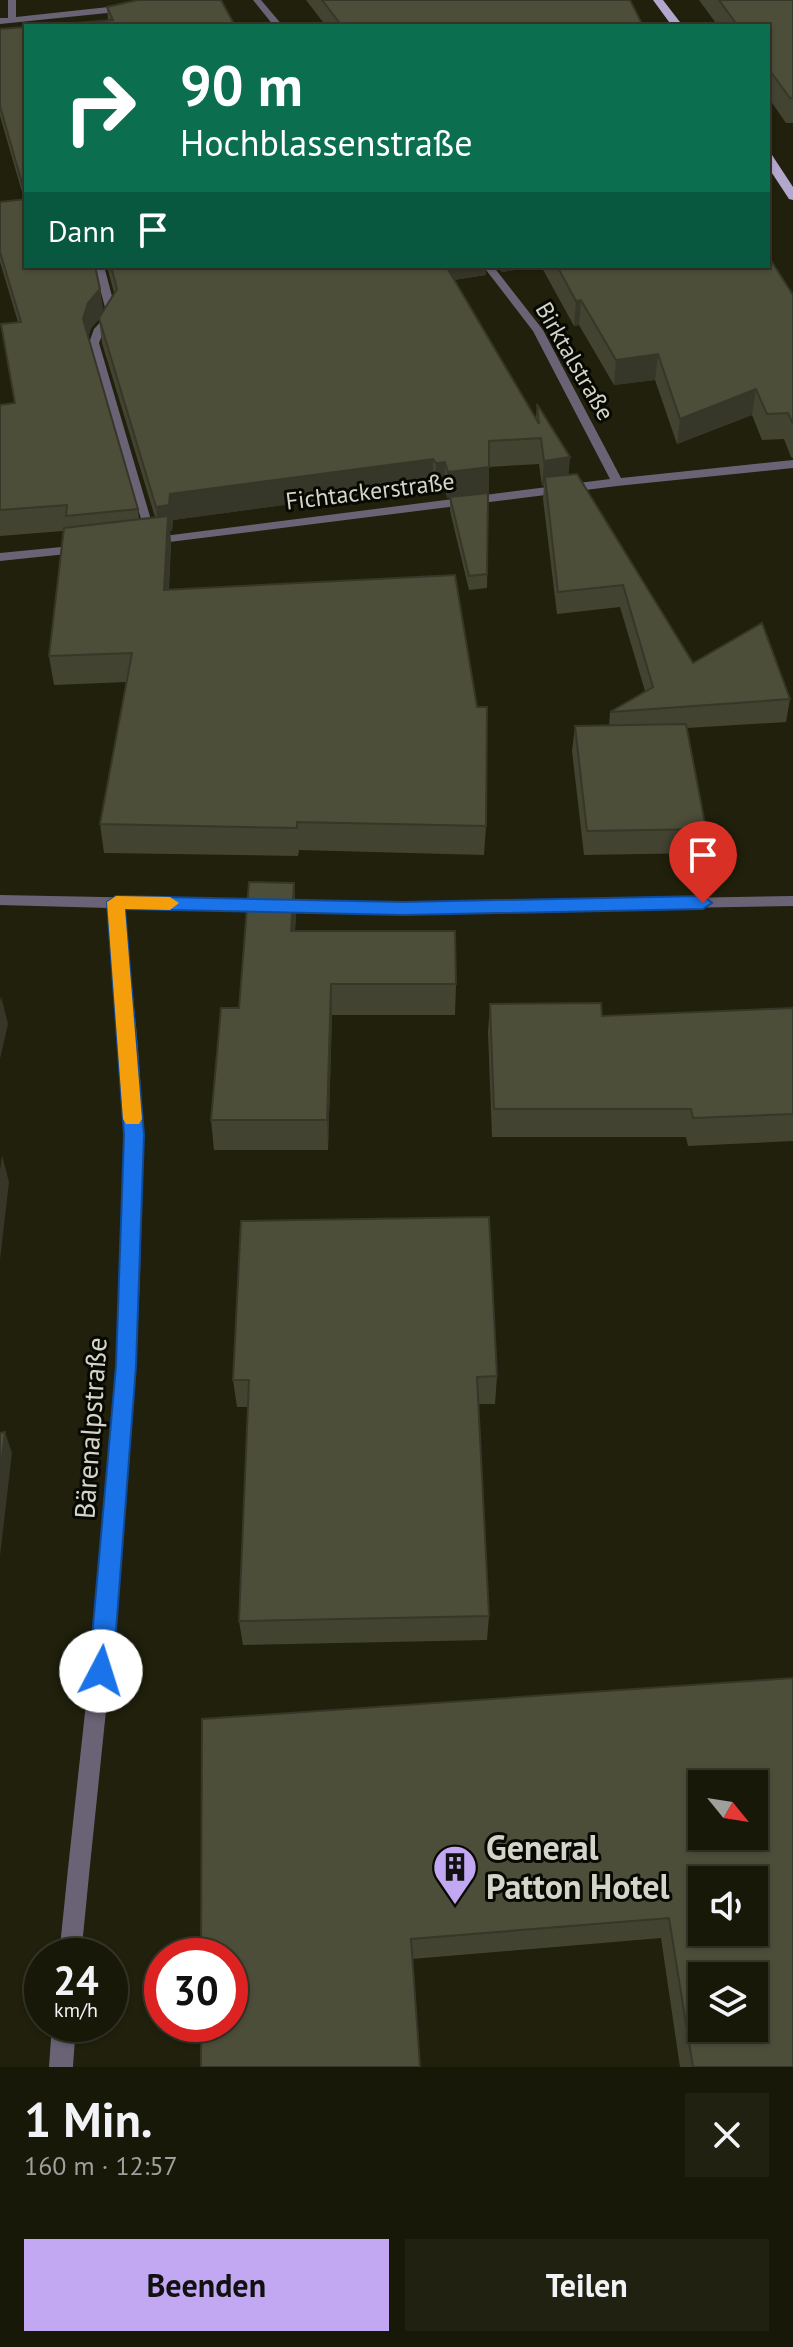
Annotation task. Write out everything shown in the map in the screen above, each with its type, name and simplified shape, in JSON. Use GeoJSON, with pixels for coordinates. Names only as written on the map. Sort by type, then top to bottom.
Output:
{"type":"FeatureCollection","features":[{"type":"Feature","properties":{"kind":"main road"},"geometry":{"type":"LineString","coordinates":[[658,0],[676,24]]}},
{"type":"Feature","properties":{"kind":"main road"},"geometry":{"type":"LineString","coordinates":[[770,161],[793,196]]}},
{"type":"Feature","properties":{"kind":"street"},"geometry":{"type":"LineString","coordinates":[[12,0],[12,20]]}},
{"type":"Feature","properties":{"kind":"street"},"geometry":{"type":"LineString","coordinates":[[257,0],[277,24]]}},
{"type":"Feature","properties":{"kind":"street"},"geometry":{"type":"LineString","coordinates":[[0,21],[135,8]]}},
{"type":"Feature","properties":{"kind":"street"},"geometry":{"type":"LineString","coordinates":[[88,12],[91,24]]}},
{"type":"Feature","properties":{"kind":"street"},"geometry":{"type":"LineString","coordinates":[[100,268],[112,315],[99,329],[94,343],[153,542]]}},
{"type":"Feature","properties":{"kind":"street","name":"Birktalstraße"},"geometry":{"type":"LineString","coordinates":[[490,268],[538,330],[617,482]]}},
{"type":"Feature","properties":{"kind":"street","name":"Fichtackerstraße"},"geometry":{"type":"LineString","coordinates":[[138,543],[617,482],[793,464]]}},
{"type":"Feature","properties":{"kind":"street"},"geometry":{"type":"LineString","coordinates":[[0,557],[92,548]]}},
{"type":"Feature","properties":{"kind":"street"},"geometry":{"type":"LineString","coordinates":[[0,900],[403,908],[793,901]]}},
{"type":"Feature","properties":{"kind":"street","name":"Bärenalpstraße"},"geometry":{"type":"LineString","coordinates":[[72,1938],[99,1693],[126,1366],[134,1135],[116,902]]}},
{"type":"Feature","properties":{"kind":"street"},"geometry":{"type":"LineString","coordinates":[[61,2067],[63,2042]]}},
{"type":"Feature","properties":{"kind":"building"},"geometry":{"type":"Polygon","coordinates":[[[138,0],[221,0],[234,24],[64,24],[113,20],[107,7],[138,0]]]}},
{"type":"Feature","properties":{"kind":"building"},"geometry":{"type":"Polygon","coordinates":[[[322,0],[630,0],[642,24],[340,24],[322,0]]]}},
{"type":"Feature","properties":{"kind":"building"},"geometry":{"type":"Polygon","coordinates":[[[719,0],[793,0],[793,98],[770,71],[770,24],[737,24],[719,0]]]}},
{"type":"Feature","properties":{"kind":"building"},"geometry":{"type":"Polygon","coordinates":[[[24,27],[24,190],[0,106],[0,29],[24,27]]]}},
{"type":"Feature","properties":{"kind":"building"},"geometry":{"type":"Polygon","coordinates":[[[24,199],[24,268],[95,268],[100,289],[88,303],[83,319],[138,509],[66,516],[67,505],[0,510],[0,405],[15,403],[1,324],[21,322],[0,252],[0,202],[24,199]]]}},
{"type":"Feature","properties":{"kind":"building"},"geometry":{"type":"Polygon","coordinates":[[[770,259],[793,295],[793,424],[788,413],[767,414],[756,389],[680,419],[658,354],[616,360],[581,300],[576,301],[558,268],[770,268],[770,259]]]}},
{"type":"Feature","properties":{"kind":"building"},"geometry":{"type":"Polygon","coordinates":[[[112,268],[447,268],[539,424],[537,404],[570,457],[544,461],[541,438],[489,441],[489,467],[448,472],[445,462],[436,463],[433,459],[170,494],[169,505],[156,507],[99,318],[117,289],[112,268]]]}},
{"type":"Feature","properties":{"kind":"building"},"geometry":{"type":"Polygon","coordinates":[[[577,474],[693,663],[762,623],[790,699],[610,712],[653,687],[623,585],[558,592],[545,477],[577,474]]]}},
{"type":"Feature","properties":{"kind":"building"},"geometry":{"type":"Polygon","coordinates":[[[488,493],[487,574],[469,576],[450,497],[488,493]]]}},
{"type":"Feature","properties":{"kind":"building"},"geometry":{"type":"Polygon","coordinates":[[[168,516],[164,590],[455,575],[477,707],[487,707],[486,826],[297,822],[297,828],[100,824],[132,653],[49,656],[64,528],[168,516]]]}},
{"type":"Feature","properties":{"kind":"building"},"geometry":{"type":"Polygon","coordinates":[[[686,724],[706,829],[587,831],[575,726],[686,724]]]}},
{"type":"Feature","properties":{"kind":"building"},"geometry":{"type":"Polygon","coordinates":[[[249,882],[294,883],[291,931],[455,931],[456,984],[331,984],[327,1120],[211,1120],[221,1008],[239,1008],[249,882]]]}},
{"type":"Feature","properties":{"kind":"building"},"geometry":{"type":"Polygon","coordinates":[[[601,1003],[602,1016],[793,1008],[793,1114],[693,1118],[691,1109],[494,1109],[490,1004],[601,1003]]]}},
{"type":"Feature","properties":{"kind":"building"},"geometry":{"type":"Polygon","coordinates":[[[489,1217],[497,1376],[477,1377],[489,1616],[239,1621],[249,1380],[233,1380],[241,1221],[489,1217]]]}},
{"type":"Feature","properties":{"kind":"building"},"geometry":{"type":"Polygon","coordinates":[[[5,1432],[0,1474],[0,1433],[5,1432]]]}},
{"type":"Feature","properties":{"kind":"building","name":"General Patton Hotel"},"geometry":{"type":"Polygon","coordinates":[[[793,1678],[793,2067],[693,2067],[689,2042],[768,2042],[768,1962],[688,1962],[688,2036],[669,1918],[411,1939],[420,2067],[201,2067],[201,2042],[248,2042],[248,1938],[201,1938],[202,1719],[793,1678]]]}},
{"type":"Feature","properties":{"kind":"slow traffic"},"geometry":{"type":"LineString","coordinates":[[133,1119],[116,902],[170,903]]}},
{"type":"Feature","properties":{"kind":"place","name":"General Patton Hotel"},"geometry":{"type":"Point","coordinates":[455,1906]}},
{"type":"Feature","properties":{"kind":"route"},"geometry":{"type":"LineString","coordinates":[[101,1671],[126,1366],[134,1135],[116,902],[403,908],[703,903]]}}]}
